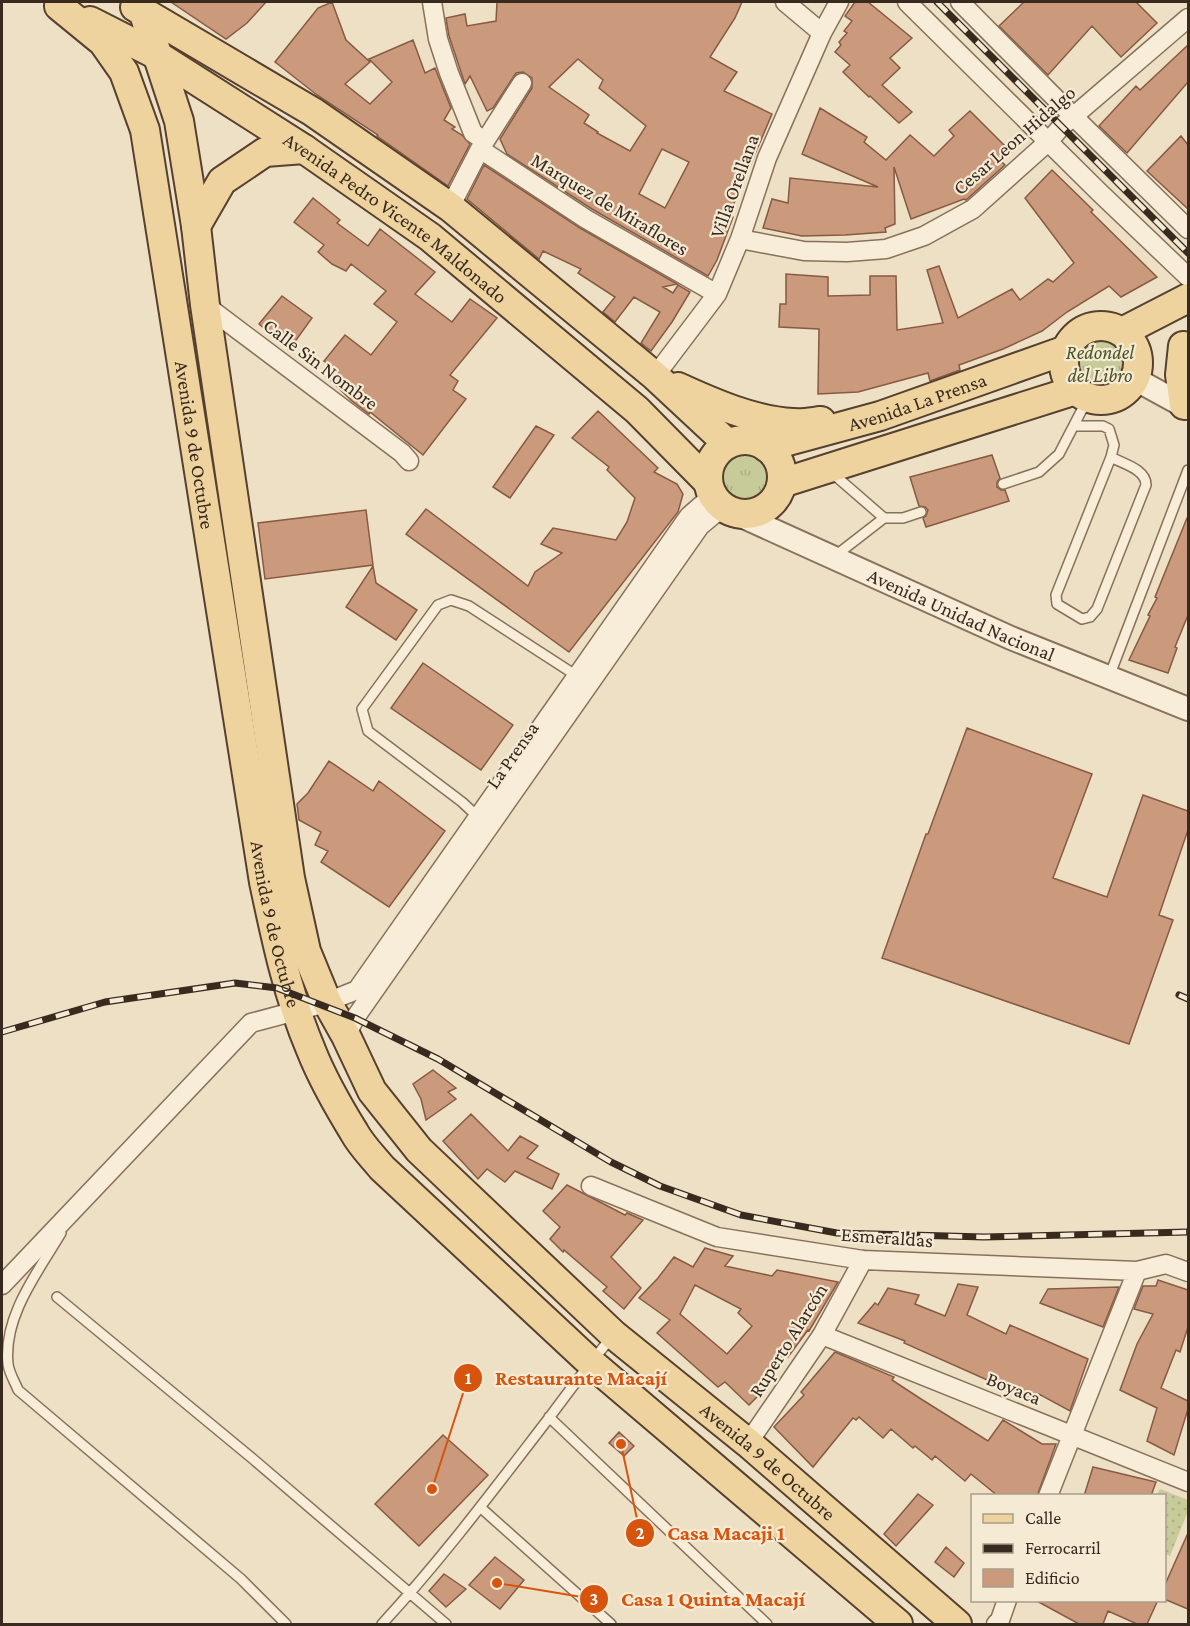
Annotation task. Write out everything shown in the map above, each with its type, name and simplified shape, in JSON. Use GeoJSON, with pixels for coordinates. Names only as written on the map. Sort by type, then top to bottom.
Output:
{"type":"FeatureCollection","features":[{"type":"Feature","properties":{"kind":"main road","name":"Avenida Pedro Vicente Maldonado"},"geometry":{"type":"LineString","coordinates":[[57,3],[155,54],[304,149],[430,237],[637,410],[671,442],[720,500]]}},
{"type":"Feature","properties":{"kind":"main road","name":"Avenida 9 de Octubre"},"geometry":{"type":"LineString","coordinates":[[57,3],[103,42],[124,72],[145,130],[264,882],[279,953],[296,1009],[311,1051],[335,1098],[355,1134],[382,1168],[590,1362],[898,1624]]}},
{"type":"Feature","properties":{"kind":"main road","name":"Avenida Pedro Vicente Maldonado"},"geometry":{"type":"LineString","coordinates":[[134,6],[313,112],[450,207],[655,376],[728,444]]}},
{"type":"Feature","properties":{"kind":"main road","name":"Avenida 9 de Octubre"},"geometry":{"type":"LineString","coordinates":[[134,6],[155,54],[179,121],[290,878],[306,951],[327,1002],[372,1091],[419,1150],[614,1335],[748,1443],[957,1624]]}},
{"type":"Feature","properties":{"kind":"main road"},"geometry":{"type":"LineString","coordinates":[[196,226],[222,181],[265,152],[304,149]]}},
{"type":"Feature","properties":{"kind":"main road"},"geometry":{"type":"LineString","coordinates":[[1122,332],[1188,298]]}},
{"type":"Feature","properties":{"kind":"main road"},"geometry":{"type":"LineString","coordinates":[[1106,327],[1122,332],[1131,340],[1137,351],[1137,371],[1127,390],[1115,398],[1101,400],[1082,394],[1067,378],[1064,364],[1066,350],[1075,336],[1090,328],[1106,327]]}},
{"type":"Feature","properties":{"kind":"main road"},"geometry":{"type":"LineString","coordinates":[[1137,371],[1186,344]]}},
{"type":"Feature","properties":{"kind":"main road"},"geometry":{"type":"LineString","coordinates":[[1186,344],[1180,375],[1186,406]]}},
{"type":"Feature","properties":{"kind":"main road","name":"Avenida La Prensa"},"geometry":{"type":"LineString","coordinates":[[766,447],[880,416],[1066,350]]}},
{"type":"Feature","properties":{"kind":"main road"},"geometry":{"type":"LineString","coordinates":[[655,376],[706,400],[755,416],[794,424],[880,416]]}},
{"type":"Feature","properties":{"kind":"main road","name":"Avenida La Prensa"},"geometry":{"type":"LineString","coordinates":[[782,483],[826,468],[1082,394]]}},
{"type":"Feature","properties":{"kind":"main road"},"geometry":{"type":"LineString","coordinates":[[741,440],[754,441],[766,447],[776,456],[781,469],[782,483],[776,497],[766,508],[752,514],[720,500],[709,466],[716,453],[728,444],[741,440]]}},
{"type":"Feature","properties":{"kind":"street","name":"Marquez de Miraflores"},"geometry":{"type":"LineString","coordinates":[[432,2],[438,39],[449,73],[473,133],[483,145],[586,219],[717,294]]}},
{"type":"Feature","properties":{"kind":"street"},"geometry":{"type":"LineString","coordinates":[[785,2],[822,33]]}},
{"type":"Feature","properties":{"kind":"street","name":"Villa Orellana"},"geometry":{"type":"LineString","coordinates":[[655,376],[717,294],[740,239],[767,158],[822,33],[839,2]]}},
{"type":"Feature","properties":{"kind":"street"},"geometry":{"type":"LineString","coordinates":[[907,2],[1188,277]]}},
{"type":"Feature","properties":{"kind":"street"},"geometry":{"type":"LineString","coordinates":[[960,2],[1073,117],[1188,228]]}},
{"type":"Feature","properties":{"kind":"street","name":"Cesar Leon Hidalgo"},"geometry":{"type":"LineString","coordinates":[[740,239],[804,251],[847,252],[886,249],[924,236],[973,209],[1049,141],[1061,127],[1188,18]]}},
{"type":"Feature","properties":{"kind":"street"},"geometry":{"type":"LineString","coordinates":[[450,207],[483,145],[522,83]]}},
{"type":"Feature","properties":{"kind":"street","name":"Calle Sin Nombre"},"geometry":{"type":"LineString","coordinates":[[205,305],[402,453],[409,461]]}},
{"type":"Feature","properties":{"kind":"street"},"geometry":{"type":"LineString","coordinates":[[1137,371],[1186,406]]}},
{"type":"Feature","properties":{"kind":"street","name":"Avenida Unidad Nacional"},"geometry":{"type":"LineString","coordinates":[[720,500],[833,557],[1011,638],[1188,709]]}},
{"type":"Feature","properties":{"kind":"street","name":"La Prensa"},"geometry":{"type":"LineString","coordinates":[[327,1002],[357,990],[689,516],[720,500]]}},
{"type":"Feature","properties":{"kind":"street","name":"La Prensa"},"geometry":{"type":"LineString","coordinates":[[346,1036],[356,1018],[720,500]]}},
{"type":"Feature","properties":{"kind":"street"},"geometry":{"type":"LineString","coordinates":[[2,1285],[250,1023],[327,1002]]}},
{"type":"Feature","properties":{"kind":"street","name":"Esmeraldas"},"geometry":{"type":"LineString","coordinates":[[591,1186],[717,1237],[863,1260],[1137,1271],[1166,1264],[1188,1272]]}},
{"type":"Feature","properties":{"kind":"street","name":"Ruperto Alarcón"},"geometry":{"type":"LineString","coordinates":[[748,1443],[822,1335],[863,1260]]}},
{"type":"Feature","properties":{"kind":"street"},"geometry":{"type":"LineString","coordinates":[[1049,1494],[1137,1271]]}},
{"type":"Feature","properties":{"kind":"street","name":"Boyaca"},"geometry":{"type":"LineString","coordinates":[[822,1335],[1188,1482]]}},
{"type":"Feature","properties":{"kind":"street"},"geometry":{"type":"LineString","coordinates":[[1002,1623],[1007,1602]]}},
{"type":"Feature","properties":{"kind":"lane"},"geometry":{"type":"LineString","coordinates":[[1003,484],[1039,472],[1059,454],[1074,426],[1082,394]]}},
{"type":"Feature","properties":{"kind":"lane"},"geometry":{"type":"LineString","coordinates":[[1074,426],[1103,426],[1109,429],[1114,445],[1056,595],[1057,604],[1082,619],[1090,617],[1097,609],[1146,485],[1146,479],[1141,472],[1111,457]]}},
{"type":"Feature","properties":{"kind":"lane"},"geometry":{"type":"LineString","coordinates":[[826,468],[884,518]]}},
{"type":"Feature","properties":{"kind":"lane"},"geometry":{"type":"LineString","coordinates":[[1109,677],[1188,470]]}},
{"type":"Feature","properties":{"kind":"lane"},"geometry":{"type":"LineString","coordinates":[[833,557],[884,518],[903,518],[921,512]]}},
{"type":"Feature","properties":{"kind":"lane"},"geometry":{"type":"LineString","coordinates":[[478,817],[462,802],[368,731],[362,709],[438,605],[451,600],[469,606],[577,676]]}},
{"type":"Feature","properties":{"kind":"lane"},"geometry":{"type":"LineString","coordinates":[[76,1208],[21,1300],[8,1338],[8,1366],[18,1390],[216,1557],[286,1624]]}},
{"type":"Feature","properties":{"kind":"lane"},"geometry":{"type":"LineString","coordinates":[[57,1297],[253,1459],[446,1624]]}},
{"type":"Feature","properties":{"kind":"lane"},"geometry":{"type":"LineString","coordinates":[[382,1624],[410,1594],[480,1507],[590,1362],[614,1335]]}},
{"type":"Feature","properties":{"kind":"lane"},"geometry":{"type":"LineString","coordinates":[[549,1417],[767,1624]]}},
{"type":"Feature","properties":{"kind":"lane"},"geometry":{"type":"LineString","coordinates":[[480,1507],[611,1624]]}},
{"type":"Feature","properties":{"kind":"green space","name":"Redondel del Libro"},"geometry":{"type":"Polygon","coordinates":[[[1094,333],[1106,333],[1122,342],[1129,352],[1131,364],[1129,376],[1122,386],[1106,395],[1094,395],[1083,390],[1074,381],[1069,370],[1069,358],[1074,347],[1083,338],[1094,333]]]}},
{"type":"Feature","properties":{"kind":"green space"},"geometry":{"type":"Polygon","coordinates":[[[744,446],[756,448],[769,459],[774,476],[772,488],[761,501],[744,506],[732,504],[719,493],[714,476],[716,464],[727,451],[744,446]]]}},
{"type":"Feature","properties":{"kind":"green space"},"geometry":{"type":"Polygon","coordinates":[[[1160,1489],[1188,1500],[1188,1511],[1170,1556],[1166,1554],[1166,1494],[1158,1494],[1160,1489]]]}},
{"type":"Feature","properties":{"kind":"building"},"geometry":{"type":"Polygon","coordinates":[[[171,2],[266,2],[247,23],[226,39],[171,2]]]}},
{"type":"Feature","properties":{"kind":"building"},"geometry":{"type":"Polygon","coordinates":[[[332,2],[346,40],[370,62],[345,84],[370,104],[392,82],[369,59],[413,40],[425,73],[435,68],[451,108],[444,120],[455,127],[452,129],[470,144],[448,186],[378,135],[317,95],[275,62],[318,8],[332,2]]]}},
{"type":"Feature","properties":{"kind":"building"},"geometry":{"type":"Polygon","coordinates":[[[497,2],[742,2],[735,18],[710,57],[737,72],[724,91],[772,114],[729,215],[733,217],[717,260],[708,276],[592,209],[507,154],[500,139],[532,88],[532,78],[523,72],[516,73],[493,108],[487,111],[470,76],[465,84],[449,36],[446,18],[465,14],[467,26],[496,21],[497,2]],[[578,59],[549,87],[589,115],[584,123],[630,151],[646,126],[599,88],[603,80],[578,59]],[[662,149],[639,194],[665,208],[689,162],[662,149]]]}},
{"type":"Feature","properties":{"kind":"building"},"geometry":{"type":"Polygon","coordinates":[[[855,2],[868,2],[912,38],[890,58],[900,68],[882,85],[912,112],[899,123],[843,72],[850,65],[835,52],[841,45],[839,42],[847,33],[844,31],[852,21],[845,16],[855,2]]]}},
{"type":"Feature","properties":{"kind":"building"},"geometry":{"type":"Polygon","coordinates":[[[1024,2],[1136,2],[1157,23],[1121,57],[1092,26],[1048,75],[999,26],[1024,2]]]}},
{"type":"Feature","properties":{"kind":"building"},"geometry":{"type":"Polygon","coordinates":[[[1188,45],[1188,82],[1127,153],[1099,126],[1136,86],[1140,90],[1188,45]]]}},
{"type":"Feature","properties":{"kind":"building"},"geometry":{"type":"Polygon","coordinates":[[[820,108],[867,137],[864,142],[886,160],[910,135],[934,156],[954,136],[949,130],[970,111],[1011,152],[1001,161],[1005,165],[966,200],[911,219],[894,167],[895,224],[885,228],[886,232],[802,236],[763,228],[772,199],[788,203],[790,178],[878,187],[802,154],[820,108]]]}},
{"type":"Feature","properties":{"kind":"building"},"geometry":{"type":"Polygon","coordinates":[[[1181,136],[1188,145],[1188,209],[1147,171],[1181,136]]]}},
{"type":"Feature","properties":{"kind":"building"},"geometry":{"type":"Polygon","coordinates":[[[484,165],[580,228],[677,284],[663,287],[673,293],[678,285],[690,292],[651,351],[641,343],[660,312],[634,297],[615,322],[603,312],[615,297],[578,273],[581,269],[543,251],[539,259],[467,199],[484,165]]]}},
{"type":"Feature","properties":{"kind":"building"},"geometry":{"type":"Polygon","coordinates":[[[1052,170],[1157,277],[1121,297],[1109,286],[1067,312],[1042,331],[1003,349],[959,365],[960,370],[930,381],[928,373],[858,392],[818,394],[819,329],[779,327],[780,304],[786,304],[786,274],[828,277],[828,296],[870,295],[870,276],[896,276],[897,330],[943,323],[927,270],[939,266],[958,318],[1012,289],[1020,300],[1048,279],[1053,282],[1074,263],[1025,198],[1052,170]]]}},
{"type":"Feature","properties":{"kind":"building"},"geometry":{"type":"Polygon","coordinates":[[[313,198],[340,220],[337,223],[368,246],[380,229],[435,272],[415,294],[452,322],[470,299],[497,318],[450,375],[458,381],[453,390],[466,399],[423,455],[370,412],[369,414],[352,401],[324,374],[331,366],[324,361],[345,335],[371,355],[397,322],[374,304],[386,291],[351,264],[346,271],[332,264],[318,252],[324,245],[294,222],[313,198]]]}},
{"type":"Feature","properties":{"kind":"building"},"geometry":{"type":"Polygon","coordinates":[[[282,296],[312,318],[289,350],[259,324],[282,296]]]}},
{"type":"Feature","properties":{"kind":"building"},"geometry":{"type":"Polygon","coordinates":[[[598,411],[658,468],[654,472],[677,484],[683,494],[678,512],[569,652],[406,534],[426,509],[528,586],[535,572],[562,553],[541,544],[553,528],[616,540],[627,522],[635,498],[607,470],[609,467],[572,438],[598,411]]]}},
{"type":"Feature","properties":{"kind":"building"},"geometry":{"type":"Polygon","coordinates":[[[536,426],[554,435],[510,498],[493,487],[536,426]]]}},
{"type":"Feature","properties":{"kind":"building"},"geometry":{"type":"Polygon","coordinates":[[[992,455],[1000,478],[997,487],[1005,490],[1009,501],[926,527],[923,518],[928,510],[919,506],[910,477],[992,455]]]}},
{"type":"Feature","properties":{"kind":"building"},"geometry":{"type":"Polygon","coordinates":[[[366,510],[373,565],[265,579],[258,523],[366,510]]]}},
{"type":"Feature","properties":{"kind":"building"},"geometry":{"type":"Polygon","coordinates":[[[1187,518],[1188,615],[1175,647],[1177,648],[1168,673],[1129,660],[1150,616],[1148,615],[1157,598],[1155,597],[1187,518]]]}},
{"type":"Feature","properties":{"kind":"building"},"geometry":{"type":"Polygon","coordinates":[[[373,566],[376,583],[417,610],[396,640],[346,607],[373,566]]]}},
{"type":"Feature","properties":{"kind":"building"},"geometry":{"type":"Polygon","coordinates":[[[423,663],[513,725],[481,770],[391,708],[423,663]]]}},
{"type":"Feature","properties":{"kind":"building"},"geometry":{"type":"Polygon","coordinates":[[[967,728],[1092,774],[1053,878],[1107,897],[1143,795],[1188,811],[1188,830],[1159,915],[1173,920],[1129,1044],[882,958],[967,728]]]}},
{"type":"Feature","properties":{"kind":"building"},"geometry":{"type":"Polygon","coordinates":[[[329,761],[373,791],[379,781],[445,831],[389,907],[321,862],[328,851],[315,845],[321,832],[299,820],[297,804],[308,793],[329,761]]]}},
{"type":"Feature","properties":{"kind":"building"},"geometry":{"type":"Polygon","coordinates":[[[433,1070],[456,1088],[448,1092],[456,1099],[426,1120],[421,1099],[413,1084],[433,1070]]]}},
{"type":"Feature","properties":{"kind":"building"},"geometry":{"type":"Polygon","coordinates":[[[471,1114],[508,1151],[520,1136],[538,1146],[527,1158],[559,1174],[552,1189],[515,1171],[505,1182],[487,1169],[478,1179],[443,1141],[471,1114]]]}},
{"type":"Feature","properties":{"kind":"building"},"geometry":{"type":"Polygon","coordinates":[[[567,1185],[625,1215],[627,1213],[643,1220],[611,1257],[641,1288],[624,1309],[603,1291],[607,1287],[550,1239],[560,1227],[543,1211],[567,1185]]]}},
{"type":"Feature","properties":{"kind":"building"},"geometry":{"type":"Polygon","coordinates":[[[705,1248],[733,1256],[725,1266],[772,1276],[777,1270],[838,1282],[809,1331],[788,1357],[785,1355],[765,1378],[771,1383],[749,1405],[725,1382],[718,1387],[657,1333],[670,1320],[639,1298],[674,1257],[693,1267],[705,1248]],[[695,1285],[680,1314],[727,1354],[752,1326],[738,1313],[741,1309],[695,1285]]]}},
{"type":"Feature","properties":{"kind":"building"},"geometry":{"type":"Polygon","coordinates":[[[1158,1280],[1188,1290],[1188,1327],[1180,1352],[1176,1350],[1161,1388],[1188,1401],[1188,1409],[1174,1455],[1147,1441],[1157,1408],[1120,1390],[1137,1344],[1153,1314],[1134,1309],[1143,1286],[1156,1286],[1158,1280]]]}},
{"type":"Feature","properties":{"kind":"building"},"geometry":{"type":"Polygon","coordinates":[[[958,1284],[978,1287],[967,1315],[1006,1334],[1010,1325],[1088,1359],[1070,1411],[1039,1394],[1037,1400],[1012,1391],[904,1343],[905,1341],[858,1323],[875,1303],[878,1305],[888,1288],[919,1295],[915,1304],[945,1316],[958,1284]]]}},
{"type":"Feature","properties":{"kind":"building"},"geometry":{"type":"Polygon","coordinates":[[[1119,1287],[1103,1327],[1040,1303],[1048,1289],[1119,1287]]]}},
{"type":"Feature","properties":{"kind":"building"},"geometry":{"type":"Polygon","coordinates":[[[835,1352],[894,1377],[892,1380],[988,1441],[1003,1420],[1042,1444],[1056,1444],[1038,1494],[996,1494],[971,1474],[965,1481],[935,1456],[932,1460],[915,1446],[913,1448],[891,1429],[883,1438],[859,1417],[856,1420],[853,1418],[813,1467],[774,1427],[804,1395],[801,1392],[835,1352]]]}},
{"type":"Feature","properties":{"kind":"building"},"geometry":{"type":"Polygon","coordinates":[[[619,1432],[634,1446],[624,1456],[609,1443],[619,1432]]]}},
{"type":"Feature","properties":{"kind":"building"},"geometry":{"type":"Polygon","coordinates":[[[443,1435],[488,1475],[419,1546],[375,1504],[443,1435]]]}},
{"type":"Feature","properties":{"kind":"building"},"geometry":{"type":"Polygon","coordinates":[[[1093,1467],[1156,1482],[1152,1494],[1085,1494],[1093,1467]]]}},
{"type":"Feature","properties":{"kind":"building"},"geometry":{"type":"Polygon","coordinates":[[[918,1494],[933,1505],[896,1546],[884,1534],[918,1494]]]}},
{"type":"Feature","properties":{"kind":"building"},"geometry":{"type":"Polygon","coordinates":[[[1188,1533],[1188,1609],[1166,1600],[1166,1582],[1188,1533]]]}},
{"type":"Feature","properties":{"kind":"building"},"geometry":{"type":"Polygon","coordinates":[[[946,1547],[964,1563],[954,1577],[935,1562],[946,1547]]]}},
{"type":"Feature","properties":{"kind":"building"},"geometry":{"type":"Polygon","coordinates":[[[495,1557],[524,1580],[500,1609],[469,1585],[495,1557]]]}},
{"type":"Feature","properties":{"kind":"building"},"geometry":{"type":"Polygon","coordinates":[[[444,1574],[466,1589],[446,1607],[429,1591],[444,1574]]]}},
{"type":"Feature","properties":{"kind":"building"},"geometry":{"type":"Polygon","coordinates":[[[1039,1602],[1157,1602],[1147,1624],[1137,1624],[1108,1611],[1103,1624],[1079,1624],[1039,1602]]]}},
{"type":"Feature","properties":{"kind":"railway"},"geometry":{"type":"LineString","coordinates":[[937,2],[1188,253]]}},
{"type":"Feature","properties":{"kind":"railway"},"geometry":{"type":"LineString","coordinates":[[2,1032],[105,1002],[235,983],[277,988],[355,1018],[438,1059],[611,1162],[660,1186],[741,1215],[837,1233],[984,1237],[1188,1232]]}},
{"type":"Feature","properties":{"kind":"railway"},"geometry":{"type":"LineString","coordinates":[[1179,995],[1188,999]]}},
{"type":"Feature","properties":{"kind":"place","name":"Casa Macaji 1"},"geometry":{"type":"Point","coordinates":[621,1444]}},
{"type":"Feature","properties":{"kind":"place","name":"Restaurante Macají"},"geometry":{"type":"Point","coordinates":[432,1489]}},
{"type":"Feature","properties":{"kind":"place","name":"Casa 1 Quinta Macají"},"geometry":{"type":"Point","coordinates":[497,1583]}}]}
